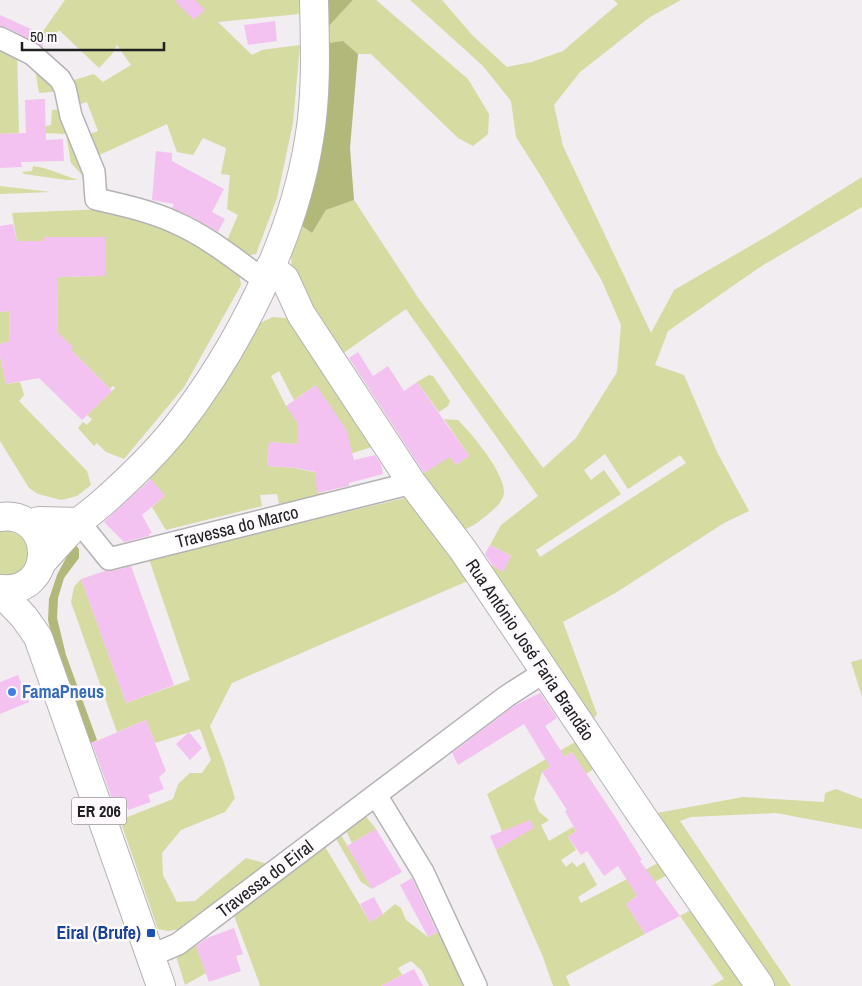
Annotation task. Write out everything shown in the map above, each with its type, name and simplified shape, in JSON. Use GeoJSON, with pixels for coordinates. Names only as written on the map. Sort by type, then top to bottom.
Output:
{"type":"FeatureCollection","features":[{"type":"Feature","properties":{"kind":"main road"},"geometry":{"type":"LineString","coordinates":[[1,589],[21,586],[39,569],[79,522],[138,470],[175,429],[236,337],[264,281],[290,215],[309,140],[314,105],[314,0]]}},
{"type":"Feature","properties":{"kind":"main road","name":"Rua António José Faria Brandão"},"geometry":{"type":"LineString","coordinates":[[264,281],[264,299],[284,305],[301,314],[412,483],[463,550],[760,986]]}},
{"type":"Feature","properties":{"kind":"main road"},"geometry":{"type":"LineString","coordinates":[[11,514],[39,521],[79,522]]}},
{"type":"Feature","properties":{"kind":"main road"},"geometry":{"type":"LineString","coordinates":[[11,514],[36,532],[41,541],[43,552],[39,569]]}},
{"type":"Feature","properties":{"kind":"main road","name":"ER 206"},"geometry":{"type":"LineString","coordinates":[[38,637],[39,569]]}},
{"type":"Feature","properties":{"kind":"main road","name":"ER 206"},"geometry":{"type":"LineString","coordinates":[[1,589],[38,637],[161,986]]}},
{"type":"Feature","properties":{"kind":"street"},"geometry":{"type":"LineString","coordinates":[[0,38],[32,54],[60,79],[65,88],[71,116],[94,172],[96,199],[122,205],[174,222],[217,247],[264,281]]}},
{"type":"Feature","properties":{"kind":"street","name":"Travessa do Marco"},"geometry":{"type":"LineString","coordinates":[[79,522],[109,559],[412,483]]}},
{"type":"Feature","properties":{"kind":"street","name":"Travessa do Eiral"},"geometry":{"type":"LineString","coordinates":[[150,956],[178,944],[508,696],[546,671]]}},
{"type":"Feature","properties":{"kind":"street"},"geometry":{"type":"LineString","coordinates":[[376,795],[423,872],[476,986]]}},
{"type":"Feature","properties":{"kind":"green space"},"geometry":{"type":"Polygon","coordinates":[[[65,0],[299,0],[299,14],[218,22],[252,55],[262,50],[300,45],[293,123],[277,198],[256,254],[245,256],[225,245],[238,215],[227,209],[230,175],[221,174],[226,148],[203,138],[193,155],[177,152],[167,124],[95,157],[85,136],[98,131],[87,102],[74,106],[71,81],[94,74],[103,82],[131,65],[117,45],[112,54],[99,68],[59,30],[50,41],[41,34],[65,0]]]}},
{"type":"Feature","properties":{"kind":"green space"},"geometry":{"type":"Polygon","coordinates":[[[327,0],[353,0],[327,28],[327,0]]]}},
{"type":"Feature","properties":{"kind":"green space"},"geometry":{"type":"Polygon","coordinates":[[[353,0],[376,0],[468,79],[489,114],[488,134],[473,146],[458,138],[371,54],[358,54],[343,41],[328,43],[327,28],[353,0]]]}},
{"type":"Feature","properties":{"kind":"green space"},"geometry":{"type":"Polygon","coordinates":[[[410,0],[442,0],[473,36],[507,67],[532,62],[563,51],[618,4],[614,0],[681,0],[650,17],[580,72],[554,105],[563,146],[651,333],[674,290],[771,234],[862,177],[862,207],[760,267],[668,331],[655,365],[684,375],[717,452],[749,511],[724,523],[617,592],[563,622],[597,714],[591,723],[481,560],[503,571],[511,556],[490,545],[501,525],[538,496],[406,309],[339,356],[292,274],[291,252],[299,224],[312,233],[326,210],[354,200],[419,299],[543,468],[576,438],[617,372],[621,325],[602,281],[516,137],[511,101],[483,66],[410,0]],[[605,454],[584,470],[591,480],[604,470],[621,494],[536,550],[540,557],[686,463],[680,455],[628,489],[605,454]]]}},
{"type":"Feature","properties":{"kind":"green space"},"geometry":{"type":"Polygon","coordinates":[[[343,41],[358,54],[350,148],[354,200],[326,210],[312,233],[299,224],[328,43],[343,41]]]}},
{"type":"Feature","properties":{"kind":"green space"},"geometry":{"type":"Polygon","coordinates":[[[0,44],[17,50],[19,133],[0,134],[0,44]]]}},
{"type":"Feature","properties":{"kind":"green space"},"geometry":{"type":"Polygon","coordinates":[[[34,62],[60,91],[39,93],[34,62]]]}},
{"type":"Feature","properties":{"kind":"green space"},"geometry":{"type":"Polygon","coordinates":[[[66,109],[87,165],[83,176],[71,163],[66,134],[44,133],[46,126],[51,125],[52,110],[66,109]]]}},
{"type":"Feature","properties":{"kind":"green space"},"geometry":{"type":"Polygon","coordinates":[[[33,166],[78,180],[24,174],[22,172],[32,171],[33,166]]]}},
{"type":"Feature","properties":{"kind":"green space"},"geometry":{"type":"Polygon","coordinates":[[[0,186],[51,192],[0,194],[0,186]]]}},
{"type":"Feature","properties":{"kind":"green space"},"geometry":{"type":"Polygon","coordinates":[[[105,209],[178,232],[239,273],[241,285],[184,387],[124,459],[106,452],[97,443],[94,446],[78,428],[83,422],[87,425],[92,419],[87,415],[115,388],[113,386],[110,389],[71,350],[58,333],[57,277],[105,276],[105,237],[45,237],[44,241],[17,241],[12,213],[105,209]]]}},
{"type":"Feature","properties":{"kind":"green space"},"geometry":{"type":"Polygon","coordinates":[[[9,311],[10,341],[0,344],[0,312],[9,311]]]}},
{"type":"Feature","properties":{"kind":"green space"},"geometry":{"type":"Polygon","coordinates":[[[273,317],[285,318],[295,322],[378,445],[340,457],[316,385],[294,400],[279,371],[271,376],[285,404],[302,429],[297,444],[269,442],[267,466],[295,468],[317,473],[317,493],[350,490],[326,498],[279,504],[277,494],[260,495],[262,506],[166,530],[152,507],[165,496],[150,479],[182,438],[250,334],[260,323],[273,317]]]}},
{"type":"Feature","properties":{"kind":"green space"},"geometry":{"type":"Polygon","coordinates":[[[0,356],[6,384],[20,382],[24,395],[19,401],[87,471],[91,485],[77,496],[61,500],[38,494],[29,488],[0,441],[0,356]]]}},
{"type":"Feature","properties":{"kind":"green space"},"geometry":{"type":"Polygon","coordinates":[[[429,375],[433,376],[450,401],[448,406],[439,412],[417,382],[429,375]]]}},
{"type":"Feature","properties":{"kind":"green space"},"geometry":{"type":"Polygon","coordinates":[[[444,419],[458,420],[471,434],[493,464],[503,484],[504,492],[500,503],[483,519],[459,531],[421,475],[437,464],[431,430],[456,465],[469,456],[444,419]]]}},
{"type":"Feature","properties":{"kind":"green space"},"geometry":{"type":"Polygon","coordinates":[[[413,496],[470,580],[232,683],[210,726],[235,798],[225,812],[181,830],[162,853],[163,875],[177,902],[195,901],[246,858],[268,864],[181,929],[168,931],[158,929],[120,820],[173,799],[178,784],[190,773],[202,773],[211,760],[200,729],[155,743],[146,720],[117,732],[71,602],[74,587],[81,579],[126,703],[190,680],[149,559],[413,496]]]}},
{"type":"Feature","properties":{"kind":"green space"},"geometry":{"type":"Polygon","coordinates":[[[0,530],[6,530],[21,537],[28,546],[29,557],[18,575],[0,579],[0,530]]]}},
{"type":"Feature","properties":{"kind":"green space"},"geometry":{"type":"Polygon","coordinates":[[[74,543],[79,549],[79,558],[64,578],[58,598],[57,618],[66,655],[97,740],[89,744],[55,649],[48,620],[49,599],[57,575],[74,543]]]}},
{"type":"Feature","properties":{"kind":"green space"},"geometry":{"type":"Polygon","coordinates":[[[862,659],[862,697],[851,662],[862,659]]]}},
{"type":"Feature","properties":{"kind":"green space"},"geometry":{"type":"Polygon","coordinates":[[[580,739],[599,765],[586,774],[572,752],[542,772],[534,799],[539,812],[549,820],[541,825],[549,841],[573,827],[576,831],[568,837],[576,850],[561,860],[566,867],[572,862],[577,867],[584,862],[597,885],[578,897],[581,903],[664,860],[672,872],[626,904],[645,934],[566,976],[570,986],[553,986],[543,957],[496,850],[516,838],[502,831],[487,794],[580,739]]]}},
{"type":"Feature","properties":{"kind":"green space"},"geometry":{"type":"Polygon","coordinates":[[[836,789],[862,799],[862,829],[776,813],[691,817],[680,821],[791,986],[773,986],[652,814],[743,797],[824,802],[825,793],[836,789]]]}},
{"type":"Feature","properties":{"kind":"green space"},"geometry":{"type":"Polygon","coordinates":[[[364,814],[376,829],[352,843],[345,829],[364,814]]]}},
{"type":"Feature","properties":{"kind":"green space"},"geometry":{"type":"Polygon","coordinates":[[[340,833],[372,889],[361,882],[335,837],[340,833]]]}},
{"type":"Feature","properties":{"kind":"green space"},"geometry":{"type":"Polygon","coordinates":[[[324,845],[370,922],[395,904],[401,908],[406,920],[428,937],[443,929],[467,986],[429,986],[422,971],[411,961],[398,968],[402,975],[381,986],[259,986],[233,913],[324,845]]]}},
{"type":"Feature","properties":{"kind":"green space"},"geometry":{"type":"Polygon","coordinates":[[[696,907],[750,986],[711,986],[724,979],[680,916],[696,907]]]}},
{"type":"Feature","properties":{"kind":"green space"},"geometry":{"type":"Polygon","coordinates":[[[195,942],[206,973],[185,985],[176,956],[195,942]]]}},
{"type":"Feature","properties":{"kind":"building"},"geometry":{"type":"Polygon","coordinates":[[[174,0],[195,0],[205,10],[194,20],[174,0]]]}},
{"type":"Feature","properties":{"kind":"building"},"geometry":{"type":"Polygon","coordinates":[[[0,15],[42,34],[43,47],[6,27],[0,26],[0,15]]]}},
{"type":"Feature","properties":{"kind":"building"},"geometry":{"type":"Polygon","coordinates":[[[275,21],[277,41],[248,45],[244,25],[275,21]]]}},
{"type":"Feature","properties":{"kind":"building"},"geometry":{"type":"Polygon","coordinates":[[[45,99],[46,140],[63,139],[64,161],[21,162],[22,167],[0,168],[0,134],[26,133],[25,100],[45,99]]]}},
{"type":"Feature","properties":{"kind":"building"},"geometry":{"type":"Polygon","coordinates":[[[156,151],[172,153],[172,161],[224,189],[212,212],[225,219],[218,232],[172,208],[174,204],[152,200],[156,151]]]}},
{"type":"Feature","properties":{"kind":"building"},"geometry":{"type":"Polygon","coordinates":[[[13,224],[17,241],[44,241],[44,237],[105,237],[105,276],[57,277],[58,333],[73,347],[71,350],[112,391],[82,420],[39,378],[6,384],[0,356],[0,344],[10,341],[9,311],[0,312],[0,226],[13,224]]]}},
{"type":"Feature","properties":{"kind":"building"},"geometry":{"type":"Polygon","coordinates":[[[358,352],[373,376],[388,366],[404,391],[417,382],[469,456],[456,465],[450,457],[424,473],[349,358],[358,352]]]}},
{"type":"Feature","properties":{"kind":"building"},"geometry":{"type":"Polygon","coordinates":[[[316,385],[346,429],[354,460],[375,455],[381,464],[383,474],[349,483],[349,486],[317,493],[315,472],[297,468],[267,466],[269,442],[297,444],[297,422],[286,406],[316,385]]]}},
{"type":"Feature","properties":{"kind":"building"},"geometry":{"type":"Polygon","coordinates":[[[151,479],[165,496],[142,515],[152,533],[149,536],[124,542],[104,522],[151,479]]]}},
{"type":"Feature","properties":{"kind":"building"},"geometry":{"type":"Polygon","coordinates":[[[490,545],[511,556],[503,572],[493,566],[485,554],[490,545]]]}},
{"type":"Feature","properties":{"kind":"building"},"geometry":{"type":"Polygon","coordinates":[[[131,566],[174,685],[126,703],[81,579],[105,571],[131,566]]]}},
{"type":"Feature","properties":{"kind":"building","name":"FamaPneus"},"geometry":{"type":"Polygon","coordinates":[[[18,675],[29,702],[0,714],[0,682],[18,675]]]}},
{"type":"Feature","properties":{"kind":"building"},"geometry":{"type":"Polygon","coordinates":[[[540,693],[557,718],[545,726],[565,757],[572,752],[616,818],[642,860],[640,861],[680,916],[645,934],[626,904],[637,896],[618,866],[604,876],[587,851],[581,855],[568,837],[576,831],[565,811],[567,810],[542,772],[550,767],[524,724],[458,765],[452,753],[514,706],[540,693]]]}},
{"type":"Feature","properties":{"kind":"building"},"geometry":{"type":"Polygon","coordinates":[[[146,720],[166,771],[159,777],[164,789],[148,795],[151,802],[128,810],[127,806],[116,810],[92,743],[146,720]]]}},
{"type":"Feature","properties":{"kind":"building"},"geometry":{"type":"Polygon","coordinates":[[[189,732],[202,748],[190,760],[176,744],[189,732]]]}},
{"type":"Feature","properties":{"kind":"building"},"geometry":{"type":"Polygon","coordinates":[[[530,820],[534,828],[496,850],[490,836],[530,820]]]}},
{"type":"Feature","properties":{"kind":"building"},"geometry":{"type":"Polygon","coordinates":[[[376,829],[402,872],[372,889],[347,846],[376,829]]]}},
{"type":"Feature","properties":{"kind":"building"},"geometry":{"type":"Polygon","coordinates":[[[412,878],[437,932],[428,937],[400,885],[412,878]]]}},
{"type":"Feature","properties":{"kind":"building"},"geometry":{"type":"Polygon","coordinates":[[[374,897],[383,914],[370,922],[360,904],[374,897]]]}},
{"type":"Feature","properties":{"kind":"building"},"geometry":{"type":"Polygon","coordinates":[[[234,928],[243,954],[236,956],[241,971],[209,982],[196,946],[207,938],[234,928]]]}},
{"type":"Feature","properties":{"kind":"building"},"geometry":{"type":"Polygon","coordinates":[[[414,969],[423,986],[381,986],[414,969]]]}},
{"type":"Feature","properties":{"kind":"place","name":"FamaPneus"},"geometry":{"type":"Point","coordinates":[12,692]}},
{"type":"Feature","properties":{"kind":"place","name":"Eiral (Brufe)"},"geometry":{"type":"Point","coordinates":[151,933]}}]}
